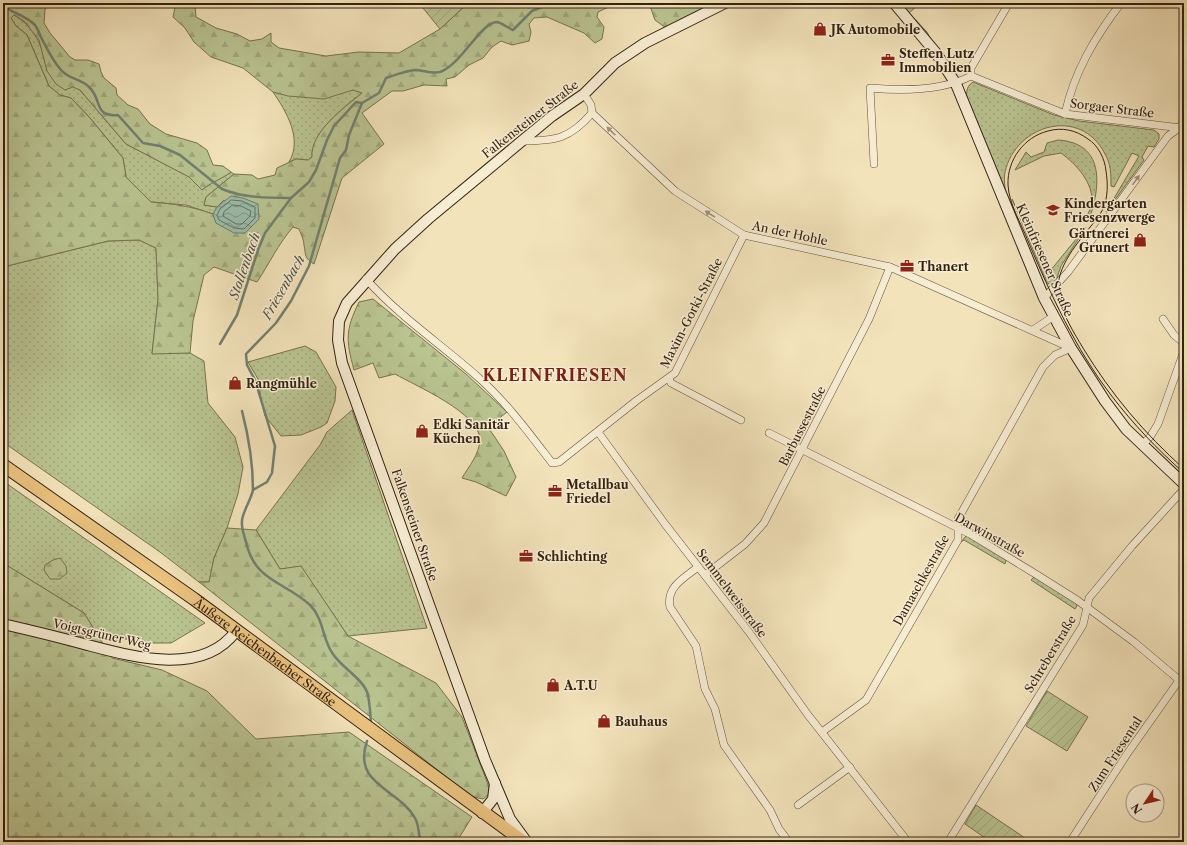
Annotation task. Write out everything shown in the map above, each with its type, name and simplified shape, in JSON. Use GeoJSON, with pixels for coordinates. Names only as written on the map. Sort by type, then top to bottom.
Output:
{"type":"FeatureCollection","features":[{"type":"Feature","properties":{"kind":"main road","name":"Falkensteiner Straße"},"geometry":{"type":"LineString","coordinates":[[527,842],[510,819],[432,616],[342,362],[338,340],[339,321],[346,303],[366,279],[395,249],[428,219],[552,116],[584,94],[615,63],[632,51],[725,3]]}},
{"type":"Feature","properties":{"kind":"main road","name":"Kleinfriesener Straße"},"geometry":{"type":"LineString","coordinates":[[894,3],[936,52],[956,84],[1044,298],[1071,348],[1105,401],[1126,429],[1184,484]]}},
{"type":"Feature","properties":{"kind":"main road","name":"Äußere Reichenbacher Straße"},"geometry":{"type":"LineString","coordinates":[[3,465],[123,548],[482,813],[524,842]]}},
{"type":"Feature","properties":{"kind":"main road","name":"Voigtsgrüner Weg"},"geometry":{"type":"LineString","coordinates":[[3,624],[133,656],[163,660],[203,654],[230,640],[236,631]]}},
{"type":"Feature","properties":{"kind":"main road"},"geometry":{"type":"LineString","coordinates":[[482,813],[493,799],[495,783]]}},
{"type":"Feature","properties":{"kind":"main road"},"geometry":{"type":"LineString","coordinates":[[492,820],[501,808],[503,802]]}},
{"type":"Feature","properties":{"kind":"street"},"geometry":{"type":"LineString","coordinates":[[874,164],[870,88],[900,89],[943,86],[956,84],[971,76],[971,68],[1009,3]]}},
{"type":"Feature","properties":{"kind":"street"},"geometry":{"type":"LineString","coordinates":[[1065,114],[1079,71],[1091,46],[1121,3]]}},
{"type":"Feature","properties":{"kind":"street","name":"Sorgaer Straße"},"geometry":{"type":"LineString","coordinates":[[971,76],[1065,114],[1181,128]]}},
{"type":"Feature","properties":{"kind":"street","name":"An der Hohle"},"geometry":{"type":"LineString","coordinates":[[584,94],[591,106],[592,113],[674,191],[744,235],[890,267],[1071,348]]}},
{"type":"Feature","properties":{"kind":"street"},"geometry":{"type":"LineString","coordinates":[[522,141],[558,139],[573,132],[592,113]]}},
{"type":"Feature","properties":{"kind":"street"},"geometry":{"type":"LineString","coordinates":[[1044,298],[1068,272],[1168,136],[1181,128],[1184,121]]}},
{"type":"Feature","properties":{"kind":"street","name":"Maxim-Gorki-Straße"},"geometry":{"type":"LineString","coordinates":[[366,279],[398,313],[479,378],[519,419],[552,463],[559,462],[636,401],[669,379],[675,373],[744,235]]}},
{"type":"Feature","properties":{"kind":"street","name":"Barbussestraße"},"geometry":{"type":"LineString","coordinates":[[705,575],[745,544],[760,530],[803,450],[869,319],[890,267]]}},
{"type":"Feature","properties":{"kind":"street"},"geometry":{"type":"LineString","coordinates":[[1033,330],[1054,316]]}},
{"type":"Feature","properties":{"kind":"street"},"geometry":{"type":"LineString","coordinates":[[1163,319],[1174,335],[1184,343]]}},
{"type":"Feature","properties":{"kind":"street","name":"Damaschkestraße"},"geometry":{"type":"LineString","coordinates":[[822,732],[866,700],[958,540],[958,519],[1043,367],[1055,355],[1071,348]]}},
{"type":"Feature","properties":{"kind":"street"},"geometry":{"type":"LineString","coordinates":[[1142,445],[1150,437],[1158,424],[1184,351]]}},
{"type":"Feature","properties":{"kind":"street"},"geometry":{"type":"LineString","coordinates":[[669,379],[670,383],[742,420]]}},
{"type":"Feature","properties":{"kind":"street","name":"Semmelweisstraße"},"geometry":{"type":"LineString","coordinates":[[598,432],[904,841]]}},
{"type":"Feature","properties":{"kind":"street","name":"Darwinstraße"},"geometry":{"type":"LineString","coordinates":[[769,433],[959,530],[970,534],[1034,572],[1134,642],[1182,682]]}},
{"type":"Feature","properties":{"kind":"street","name":"Schreberstraße"},"geometry":{"type":"LineString","coordinates":[[948,842],[1083,625],[1089,598],[1184,489]]}},
{"type":"Feature","properties":{"kind":"street"},"geometry":{"type":"LineString","coordinates":[[698,567],[679,581],[671,591],[669,601],[670,608],[696,646],[705,689],[715,709],[724,745],[770,810],[779,828],[789,842]]}},
{"type":"Feature","properties":{"kind":"street","name":"Zum Friesental"},"geometry":{"type":"LineString","coordinates":[[1070,842],[1127,754],[1182,682]]}},
{"type":"Feature","properties":{"kind":"street"},"geometry":{"type":"LineString","coordinates":[[798,805],[850,767]]}},
{"type":"Feature","properties":{"kind":"green space"},"geometry":{"type":"Polygon","coordinates":[[[3,3],[48,3],[45,10],[44,23],[50,33],[70,57],[75,60],[88,60],[99,64],[104,78],[116,88],[117,95],[128,105],[138,109],[150,124],[166,134],[197,143],[207,150],[213,165],[223,166],[231,172],[202,190],[189,177],[126,144],[80,90],[73,87],[65,90],[56,84],[47,71],[39,40],[24,21],[14,15],[11,18],[16,26],[27,35],[49,86],[60,95],[71,98],[90,118],[123,158],[126,177],[151,202],[182,206],[213,214],[216,223],[233,232],[245,233],[224,200],[217,207],[204,205],[206,197],[234,174],[252,175],[258,179],[275,175],[277,168],[296,159],[308,160],[312,157],[313,148],[322,129],[362,93],[353,90],[324,99],[288,96],[273,92],[243,68],[211,57],[194,42],[185,28],[173,17],[176,3],[190,3],[195,6],[196,17],[216,28],[237,34],[250,41],[262,39],[271,33],[271,42],[279,48],[326,56],[359,52],[399,53],[440,29],[468,3],[617,3],[598,12],[597,17],[604,27],[602,39],[595,43],[584,33],[547,17],[534,18],[529,24],[531,32],[529,41],[512,45],[501,41],[492,47],[483,58],[469,65],[455,77],[446,79],[447,86],[424,85],[403,91],[392,91],[362,113],[384,144],[342,178],[314,264],[308,260],[306,256],[304,241],[299,229],[293,227],[257,282],[214,267],[204,275],[193,321],[190,353],[152,354],[158,299],[156,248],[139,240],[108,241],[3,267],[3,3]]]}},
{"type":"Feature","properties":{"kind":"green space"},"geometry":{"type":"Polygon","coordinates":[[[419,3],[468,3],[440,29],[419,3]]]}},
{"type":"Feature","properties":{"kind":"green space"},"geometry":{"type":"Polygon","coordinates":[[[649,3],[712,3],[712,6],[666,28],[655,20],[649,3]]]}},
{"type":"Feature","properties":{"kind":"green space"},"geometry":{"type":"Polygon","coordinates":[[[899,3],[920,3],[909,13],[927,32],[935,47],[899,3]]]}},
{"type":"Feature","properties":{"kind":"green space"},"geometry":{"type":"Polygon","coordinates":[[[14,15],[27,25],[37,38],[47,71],[80,90],[126,144],[190,177],[202,190],[231,172],[234,174],[206,197],[204,205],[217,207],[213,214],[186,205],[151,202],[126,177],[123,158],[90,118],[71,98],[60,95],[49,86],[27,35],[16,26],[11,18],[14,15]]]}},
{"type":"Feature","properties":{"kind":"green space"},"geometry":{"type":"Polygon","coordinates":[[[973,82],[1054,115],[1079,121],[1154,130],[1159,134],[1159,139],[1154,147],[1148,146],[1142,157],[1144,160],[1106,212],[1139,156],[1132,153],[1114,187],[1111,186],[1110,170],[1105,154],[1094,139],[1081,130],[1066,126],[1050,127],[1035,133],[1022,142],[1011,155],[1004,176],[1009,202],[968,103],[967,89],[973,82]]]}},
{"type":"Feature","properties":{"kind":"green space"},"geometry":{"type":"Polygon","coordinates":[[[353,90],[362,93],[338,113],[322,130],[313,148],[312,157],[308,160],[296,159],[289,162],[293,153],[294,135],[287,116],[273,92],[313,96],[353,90]]]}},
{"type":"Feature","properties":{"kind":"green space"},"geometry":{"type":"Polygon","coordinates":[[[1058,140],[1073,143],[1084,149],[1091,157],[1095,167],[1097,179],[1094,204],[1090,217],[1087,216],[1092,206],[1092,196],[1087,182],[1078,168],[1061,153],[1044,156],[1015,170],[1026,152],[1031,157],[1044,152],[1047,143],[1058,140]]]}},
{"type":"Feature","properties":{"kind":"green space"},"geometry":{"type":"Polygon","coordinates":[[[1012,199],[1045,271],[1050,271],[1086,227],[1061,266],[1056,281],[1049,284],[1047,283],[1012,199]]]}},
{"type":"Feature","properties":{"kind":"green space"},"geometry":{"type":"Polygon","coordinates":[[[139,240],[156,248],[158,299],[152,353],[190,353],[204,361],[208,403],[235,437],[243,467],[238,494],[227,528],[214,558],[209,582],[199,582],[160,552],[3,442],[3,267],[108,241],[139,240]]]}},
{"type":"Feature","properties":{"kind":"green space"},"geometry":{"type":"Polygon","coordinates":[[[373,299],[466,374],[507,412],[488,427],[504,451],[516,477],[506,496],[476,482],[462,478],[478,451],[480,440],[477,430],[470,420],[459,410],[395,374],[379,378],[373,363],[354,370],[348,343],[349,328],[359,302],[373,299]]]}},
{"type":"Feature","properties":{"kind":"green space"},"geometry":{"type":"Polygon","coordinates":[[[305,346],[316,352],[336,387],[335,401],[327,423],[321,427],[301,435],[281,436],[265,416],[258,379],[248,362],[305,346]]]}},
{"type":"Feature","properties":{"kind":"green space"},"geometry":{"type":"Polygon","coordinates":[[[352,410],[427,628],[348,636],[301,567],[280,569],[256,530],[320,445],[327,432],[352,410]]]}},
{"type":"Feature","properties":{"kind":"green space"},"geometry":{"type":"Polygon","coordinates":[[[3,481],[205,623],[171,643],[149,643],[97,634],[84,613],[3,563],[3,481]]]}},
{"type":"Feature","properties":{"kind":"green space"},"geometry":{"type":"Polygon","coordinates":[[[961,523],[1003,546],[1000,549],[970,533],[961,523]]]}},
{"type":"Feature","properties":{"kind":"green space"},"geometry":{"type":"Polygon","coordinates":[[[227,528],[256,530],[280,569],[301,566],[348,636],[436,683],[462,717],[489,787],[489,794],[483,799],[474,797],[463,790],[199,582],[209,582],[214,558],[227,528]]]}},
{"type":"Feature","properties":{"kind":"green space"},"geometry":{"type":"Polygon","coordinates":[[[966,536],[970,537],[1006,560],[1005,564],[964,540],[961,542],[966,536]]]}},
{"type":"Feature","properties":{"kind":"green space"},"geometry":{"type":"Polygon","coordinates":[[[60,558],[66,566],[67,573],[60,579],[50,579],[44,570],[45,565],[60,558]]]}},
{"type":"Feature","properties":{"kind":"green space"},"geometry":{"type":"Polygon","coordinates":[[[3,563],[84,613],[112,658],[162,670],[207,691],[256,739],[349,732],[472,817],[459,838],[463,842],[3,842],[3,563]]]}},
{"type":"Feature","properties":{"kind":"green space"},"geometry":{"type":"Polygon","coordinates":[[[1036,575],[1078,604],[1075,609],[1031,580],[1036,575]]]}},
{"type":"Feature","properties":{"kind":"green space"},"geometry":{"type":"Polygon","coordinates":[[[1047,691],[1088,717],[1067,751],[1026,726],[1047,691]]]}},
{"type":"Feature","properties":{"kind":"green space"},"geometry":{"type":"Polygon","coordinates":[[[976,805],[1028,840],[1026,842],[991,842],[965,824],[976,805]]]}},
{"type":"Feature","properties":{"kind":"water"},"geometry":{"type":"Polygon","coordinates":[[[231,196],[243,198],[258,204],[259,219],[245,233],[234,233],[216,223],[213,214],[217,207],[231,196]]]}},
{"type":"Feature","properties":{"kind":"waterway","name":"Friesenbach"},"geometry":{"type":"LineString","coordinates":[[371,722],[367,692],[361,682],[337,659],[329,648],[321,623],[315,611],[300,597],[263,573],[250,555],[242,528],[242,518],[253,490],[267,482],[272,473],[275,446],[255,380],[247,365],[246,354],[276,323],[291,301],[309,266],[340,158],[346,150],[349,135],[362,103],[379,93],[386,78],[415,70],[433,73],[440,72],[448,68],[456,61],[477,36],[491,24],[497,22],[501,23],[513,30],[532,11],[552,3]]}},
{"type":"Feature","properties":{"kind":"waterway","name":"Stollenbach"},"geometry":{"type":"LineString","coordinates":[[3,6],[28,19],[35,25],[49,52],[61,70],[67,75],[86,84],[96,97],[99,107],[105,113],[110,115],[118,115],[143,143],[160,146],[180,155],[222,189],[230,192],[265,198],[291,198]]}},
{"type":"Feature","properties":{"kind":"waterway","name":"Stollenbach"},"geometry":{"type":"LineString","coordinates":[[220,344],[237,315],[265,233],[291,198],[309,182],[316,170],[334,126],[356,102],[362,103]]}},
{"type":"Feature","properties":{"kind":"waterway","name":"Stollenbach"},"geometry":{"type":"LineString","coordinates":[[242,411],[250,450],[253,490]]}},
{"type":"Feature","properties":{"kind":"waterway","name":"Friesenbach"},"geometry":{"type":"LineString","coordinates":[[367,741],[364,756],[366,767],[371,777],[407,808],[415,818],[420,842]]}},
{"type":"Feature","properties":{"kind":"tram line"},"geometry":{"type":"LineString","coordinates":[[1184,469],[1142,427],[1105,381],[1073,330],[1063,311],[1059,298],[1059,278],[1062,269],[1072,250],[1099,216],[1105,204],[1107,195],[1107,181],[1103,157],[1092,142],[1074,131],[1058,129],[1039,134],[1031,138],[1025,144],[1019,151],[1010,167],[1008,185],[1016,213],[1055,301],[1086,359],[1111,395],[1128,416],[1184,473]]}},
{"type":"Feature","properties":{"kind":"place","name":"JK Automobile"},"geometry":{"type":"Point","coordinates":[820,29]}},
{"type":"Feature","properties":{"kind":"place","name":"Steffen Lutz Immobilien"},"geometry":{"type":"Point","coordinates":[888,60]}},
{"type":"Feature","properties":{"kind":"place","name":"Kindergarten Friesenzwerge"},"geometry":{"type":"Point","coordinates":[1053,210]}},
{"type":"Feature","properties":{"kind":"place","name":"Gärtnerei Grunert"},"geometry":{"type":"Point","coordinates":[1140,240]}},
{"type":"Feature","properties":{"kind":"place","name":"Thanert"},"geometry":{"type":"Point","coordinates":[907,266]}},
{"type":"Feature","properties":{"kind":"place","name":"Rangmühle"},"geometry":{"type":"Point","coordinates":[235,383]}},
{"type":"Feature","properties":{"kind":"place","name":"Edki Sanitär Küchen"},"geometry":{"type":"Point","coordinates":[422,431]}},
{"type":"Feature","properties":{"kind":"place","name":"Metallbau Friedel"},"geometry":{"type":"Point","coordinates":[555,491]}},
{"type":"Feature","properties":{"kind":"place","name":"Schlichting"},"geometry":{"type":"Point","coordinates":[526,556]}},
{"type":"Feature","properties":{"kind":"place","name":"A.T.U"},"geometry":{"type":"Point","coordinates":[553,685]}},
{"type":"Feature","properties":{"kind":"place","name":"Bauhaus"},"geometry":{"type":"Point","coordinates":[604,721]}},
{"type":"Feature","properties":{"kind":"district","name":"KLEINFRIESEN"},"geometry":{"type":"Point","coordinates":[555,375]}}]}
